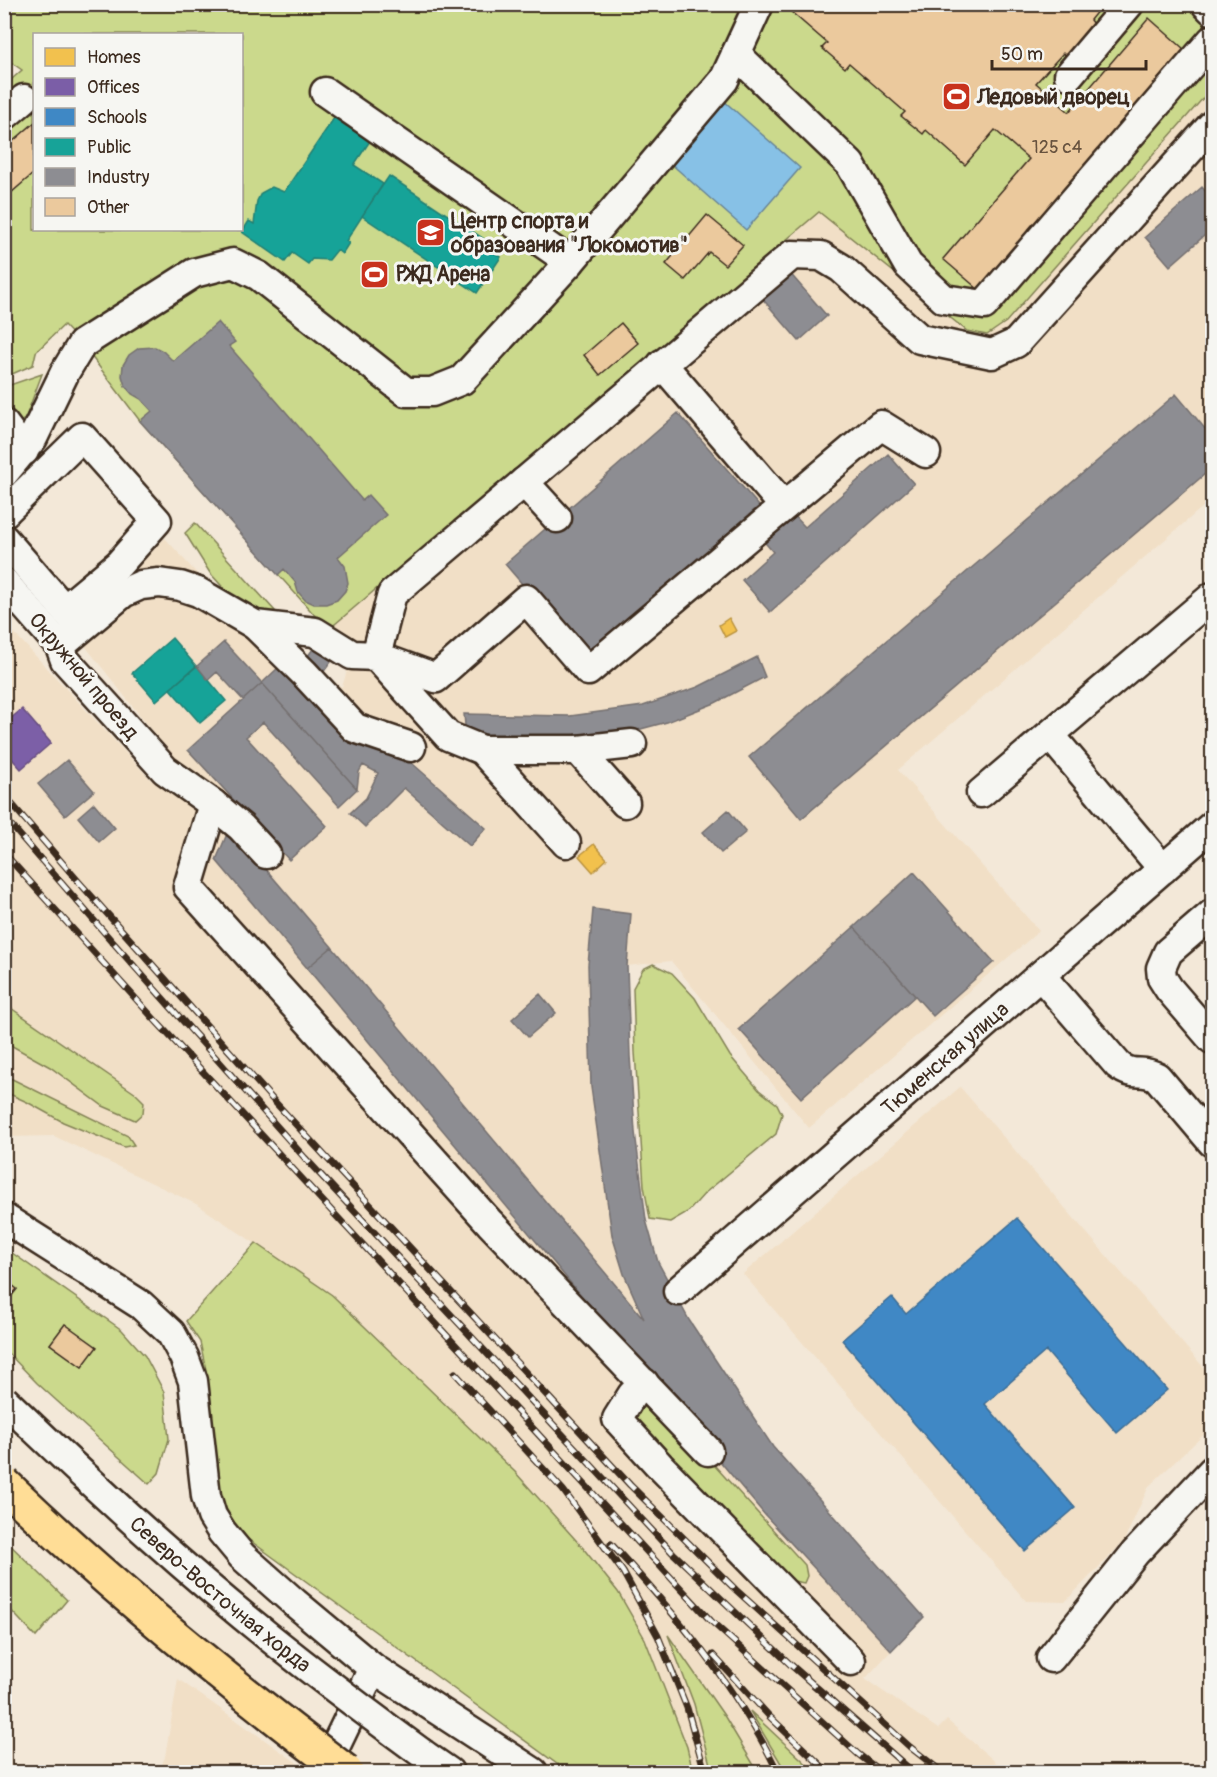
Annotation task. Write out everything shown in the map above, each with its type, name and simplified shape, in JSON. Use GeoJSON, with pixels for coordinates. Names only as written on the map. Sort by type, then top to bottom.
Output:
{"type":"FeatureCollection","features":[{"type":"Feature","properties":{"kind":"main road"},"geometry":{"type":"LineString","coordinates":[[4,1484],[144,1612],[258,1706],[346,1773]]}},
{"type":"Feature","properties":{"kind":"street"},"geometry":{"type":"LineString","coordinates":[[4,473],[33,438],[65,372],[82,344],[194,273],[233,263],[259,276],[406,392],[432,392],[462,380],[570,262],[724,80],[759,4]]}},
{"type":"Feature","properties":{"kind":"street"},"geometry":{"type":"LineString","coordinates":[[1069,75],[1129,4]]}},
{"type":"Feature","properties":{"kind":"street"},"geometry":{"type":"LineString","coordinates":[[1206,4],[1212,10]]}},
{"type":"Feature","properties":{"kind":"street"},"geometry":{"type":"LineString","coordinates":[[736,54],[850,164],[908,265],[944,299],[984,305],[1212,40]]}},
{"type":"Feature","properties":{"kind":"street"},"geometry":{"type":"LineString","coordinates":[[325,92],[570,262]]}},
{"type":"Feature","properties":{"kind":"street"},"geometry":{"type":"LineString","coordinates":[[376,656],[392,594],[792,255],[821,256],[841,268],[920,339],[992,354],[1016,343],[1212,125]]}},
{"type":"Feature","properties":{"kind":"street"},"geometry":{"type":"LineString","coordinates":[[662,364],[784,506]]}},
{"type":"Feature","properties":{"kind":"street"},"geometry":{"type":"LineString","coordinates":[[4,424],[24,450]]}},
{"type":"Feature","properties":{"kind":"street"},"geometry":{"type":"LineString","coordinates":[[255,625],[315,632],[352,655],[376,656],[436,678],[526,599],[588,671],[881,425],[926,453]]}},
{"type":"Feature","properties":{"kind":"street"},"geometry":{"type":"LineString","coordinates":[[4,513],[82,437],[157,521],[119,564],[64,643]]}},
{"type":"Feature","properties":{"kind":"street"},"geometry":{"type":"LineString","coordinates":[[524,482],[557,518]]}},
{"type":"Feature","properties":{"kind":"street"},"geometry":{"type":"LineString","coordinates":[[4,539],[64,643]]}},
{"type":"Feature","properties":{"kind":"street","name":"Окружной проезд"},"geometry":{"type":"LineString","coordinates":[[4,582],[64,643],[165,770],[241,827],[266,854]]}},
{"type":"Feature","properties":{"kind":"street"},"geometry":{"type":"LineString","coordinates":[[64,643],[123,593],[141,585],[159,583],[180,586],[198,592],[255,625],[355,728],[411,747]]}},
{"type":"Feature","properties":{"kind":"street"},"geometry":{"type":"LineString","coordinates":[[981,793],[1212,597]]}},
{"type":"Feature","properties":{"kind":"street"},"geometry":{"type":"LineString","coordinates":[[376,656],[448,736],[483,750],[578,750],[633,744]]}},
{"type":"Feature","properties":{"kind":"street"},"geometry":{"type":"LineString","coordinates":[[1050,735],[1163,869]]}},
{"type":"Feature","properties":{"kind":"street"},"geometry":{"type":"LineString","coordinates":[[483,750],[566,843]]}},
{"type":"Feature","properties":{"kind":"street"},"geometry":{"type":"LineString","coordinates":[[578,750],[625,803]]}},
{"type":"Feature","properties":{"kind":"street"},"geometry":{"type":"LineString","coordinates":[[213,804],[188,887],[490,1223],[708,1451]]}},
{"type":"Feature","properties":{"kind":"street","name":"Тюменская улица"},"geometry":{"type":"LineString","coordinates":[[678,1291],[1212,826]]}},
{"type":"Feature","properties":{"kind":"street"},"geometry":{"type":"LineString","coordinates":[[1212,914],[1168,952],[1161,968],[1162,978],[1169,989],[1212,1040]]}},
{"type":"Feature","properties":{"kind":"street"},"geometry":{"type":"LineString","coordinates":[[1041,976],[1118,1065],[1126,1072],[1144,1072],[1157,1077],[1212,1142]]}},
{"type":"Feature","properties":{"kind":"street"},"geometry":{"type":"LineString","coordinates":[[4,1218],[141,1305],[171,1333],[184,1357],[193,1381],[206,1496],[212,1516],[242,1556],[373,1668],[534,1773]]}},
{"type":"Feature","properties":{"kind":"street"},"geometry":{"type":"LineString","coordinates":[[644,1383],[632,1395],[617,1419],[851,1661]]}},
{"type":"Feature","properties":{"kind":"street","name":"Северо-Восточная хорда"},"geometry":{"type":"LineString","coordinates":[[4,1400],[83,1476],[190,1571],[301,1663],[449,1773]]}},
{"type":"Feature","properties":{"kind":"street"},"geometry":{"type":"LineString","coordinates":[[1051,1658],[1136,1553],[1212,1471]]}},
{"type":"Feature","properties":{"kind":"street"},"geometry":{"type":"LineString","coordinates":[[323,1773],[373,1668]]}},
{"type":"Feature","properties":{"kind":"street"},"geometry":{"type":"LineString","coordinates":[[465,1716],[534,1773]]}},
{"type":"Feature","properties":{"kind":"shaded area"},"geometry":{"type":"Polygon","coordinates":[[[1212,88],[1212,499],[898,770],[1039,931],[809,1128],[671,961],[627,966],[631,914],[593,910],[588,965],[591,1087],[612,1235],[624,1274],[644,1319],[332,947],[307,968],[765,1515],[891,1651],[865,1679],[938,1729],[947,1720],[1007,1772],[693,1772],[687,1747],[645,1639],[618,1592],[583,1548],[515,1472],[332,1295],[198,1205],[54,1136],[5,1137],[4,622],[152,781],[175,760],[67,623],[165,538],[295,683],[322,674],[342,687],[352,655],[328,630],[819,211],[966,331],[987,334],[1006,322],[1212,88]]]}},
{"type":"Feature","properties":{"kind":"shaded area"},"geometry":{"type":"Polygon","coordinates":[[[960,1087],[1212,1377],[1212,1427],[1149,1486],[1124,1541],[1065,1602],[1026,1601],[743,1274],[960,1087]]]}},
{"type":"Feature","properties":{"kind":"shaded area"},"geometry":{"type":"Polygon","coordinates":[[[178,1679],[310,1772],[159,1772],[165,1757],[178,1679]]]}},
{"type":"Feature","properties":{"kind":"green space","name":"РЖД Арена"},"geometry":{"type":"Polygon","coordinates":[[[5,5],[1212,5],[1212,88],[1006,322],[987,335],[967,331],[819,212],[328,630],[140,421],[82,344],[64,325],[36,352],[33,365],[5,377],[4,86],[22,70],[5,58],[5,5]]]}},
{"type":"Feature","properties":{"kind":"green space"},"geometry":{"type":"Polygon","coordinates":[[[42,374],[25,419],[17,424],[5,409],[4,387],[42,374]]]}},
{"type":"Feature","properties":{"kind":"green space"},"geometry":{"type":"Polygon","coordinates":[[[195,523],[275,611],[270,615],[238,604],[210,573],[185,533],[195,523]]]}},
{"type":"Feature","properties":{"kind":"green space"},"geometry":{"type":"Polygon","coordinates":[[[653,964],[672,973],[695,998],[730,1056],[759,1090],[777,1104],[782,1114],[776,1134],[705,1193],[689,1211],[670,1222],[650,1219],[644,1186],[635,1052],[633,988],[643,969],[653,964]]]}},
{"type":"Feature","properties":{"kind":"green space"},"geometry":{"type":"Polygon","coordinates":[[[5,1004],[136,1094],[144,1102],[143,1113],[135,1120],[103,1106],[50,1067],[5,1042],[5,1004]]]}},
{"type":"Feature","properties":{"kind":"green space"},"geometry":{"type":"Polygon","coordinates":[[[4,1075],[128,1136],[134,1145],[124,1147],[63,1122],[5,1092],[4,1075]]]}},
{"type":"Feature","properties":{"kind":"green space"},"geometry":{"type":"Polygon","coordinates":[[[256,1243],[332,1295],[515,1472],[583,1548],[618,1592],[645,1639],[687,1747],[693,1772],[568,1772],[248,1539],[231,1518],[219,1495],[209,1434],[206,1370],[200,1342],[186,1321],[256,1243]]]}},
{"type":"Feature","properties":{"kind":"green space"},"geometry":{"type":"Polygon","coordinates":[[[5,1248],[122,1330],[145,1356],[164,1392],[169,1439],[159,1473],[149,1484],[37,1383],[5,1350],[4,1305],[17,1289],[5,1279],[5,1248]],[[65,1324],[50,1344],[82,1367],[96,1347],[65,1324]]]}},
{"type":"Feature","properties":{"kind":"green space"},"geometry":{"type":"Polygon","coordinates":[[[654,1399],[805,1565],[807,1576],[804,1583],[783,1579],[629,1422],[643,1400],[654,1399]]]}},
{"type":"Feature","properties":{"kind":"green space"},"geometry":{"type":"Polygon","coordinates":[[[4,1539],[67,1600],[36,1637],[5,1604],[4,1539]]]}},
{"type":"Feature","properties":{"kind":"green space"},"geometry":{"type":"Polygon","coordinates":[[[668,1635],[725,1717],[758,1772],[712,1772],[694,1704],[668,1635]]]}},
{"type":"Feature","properties":{"kind":"green space"},"geometry":{"type":"Polygon","coordinates":[[[750,1711],[815,1772],[786,1772],[750,1711]]]}},
{"type":"Feature","properties":{"kind":"water"},"geometry":{"type":"Polygon","coordinates":[[[723,100],[800,168],[746,230],[669,162],[723,100]]]}},
{"type":"Feature","properties":{"kind":"building: Homes"},"geometry":{"type":"Polygon","coordinates":[[[729,618],[736,631],[725,637],[719,625],[729,618]]]}},
{"type":"Feature","properties":{"kind":"building: Homes"},"geometry":{"type":"Polygon","coordinates":[[[594,844],[607,859],[593,872],[579,856],[594,844]]]}},
{"type":"Feature","properties":{"kind":"building: Offices"},"geometry":{"type":"Polygon","coordinates":[[[22,709],[51,743],[21,769],[4,750],[4,724],[22,709]]]}},
{"type":"Feature","properties":{"kind":"building: Schools"},"geometry":{"type":"Polygon","coordinates":[[[1017,1218],[1167,1390],[1117,1433],[1046,1351],[985,1404],[1075,1508],[1025,1551],[842,1340],[892,1297],[906,1314],[1017,1218]]]}},
{"type":"Feature","properties":{"kind":"building: Public"},"geometry":{"type":"Polygon","coordinates":[[[334,118],[346,126],[351,118],[362,126],[358,133],[370,141],[354,165],[383,184],[346,241],[349,243],[342,254],[337,250],[329,260],[312,259],[308,264],[292,253],[285,262],[242,232],[249,221],[254,224],[257,201],[261,193],[272,187],[284,192],[334,118]]]}},
{"type":"Feature","properties":{"kind":"building: Public"},"geometry":{"type":"Polygon","coordinates":[[[389,176],[487,241],[484,246],[501,257],[477,293],[362,216],[389,176]]]}},
{"type":"Feature","properties":{"kind":"building: Public"},"geometry":{"type":"Polygon","coordinates":[[[172,638],[196,666],[156,701],[132,673],[172,638]]]}},
{"type":"Feature","properties":{"kind":"building: Public"},"geometry":{"type":"Polygon","coordinates":[[[197,666],[226,701],[200,723],[170,689],[197,666]]]}},
{"type":"Feature","properties":{"kind":"building: Industry"},"geometry":{"type":"Polygon","coordinates":[[[1202,187],[1212,199],[1212,229],[1170,266],[1145,237],[1202,187]]]}},
{"type":"Feature","properties":{"kind":"building: Industry"},"geometry":{"type":"Polygon","coordinates":[[[788,271],[827,316],[799,341],[760,296],[788,271]]]}},
{"type":"Feature","properties":{"kind":"building: Industry"},"geometry":{"type":"Polygon","coordinates":[[[218,322],[235,342],[229,346],[362,500],[368,495],[386,515],[338,557],[345,566],[348,583],[345,591],[337,600],[326,604],[314,604],[305,600],[298,592],[295,582],[284,569],[278,575],[140,421],[152,411],[125,386],[122,376],[123,365],[129,355],[139,348],[155,347],[173,361],[218,322]]]}},
{"type":"Feature","properties":{"kind":"building: Industry"},"geometry":{"type":"Polygon","coordinates":[[[1176,394],[1212,437],[1212,468],[801,819],[749,757],[1176,394]]]}},
{"type":"Feature","properties":{"kind":"building: Industry"},"geometry":{"type":"Polygon","coordinates":[[[678,413],[759,506],[585,657],[505,564],[678,413]]]}},
{"type":"Feature","properties":{"kind":"building: Industry"},"geometry":{"type":"Polygon","coordinates":[[[888,454],[914,484],[770,612],[742,580],[773,552],[761,538],[791,512],[805,527],[888,454]]]}},
{"type":"Feature","properties":{"kind":"building: Industry"},"geometry":{"type":"Polygon","coordinates":[[[224,642],[262,683],[243,700],[217,672],[208,680],[197,666],[224,642]]]}},
{"type":"Feature","properties":{"kind":"building: Industry"},"geometry":{"type":"Polygon","coordinates":[[[316,645],[334,658],[322,674],[304,661],[316,645]]]}},
{"type":"Feature","properties":{"kind":"building: Industry"},"geometry":{"type":"Polygon","coordinates":[[[757,657],[765,677],[715,703],[667,722],[626,733],[527,742],[466,736],[464,714],[570,716],[643,706],[698,687],[757,657]]]}},
{"type":"Feature","properties":{"kind":"building: Industry"},"geometry":{"type":"Polygon","coordinates":[[[280,666],[328,720],[413,764],[486,828],[470,846],[404,788],[365,827],[350,813],[366,798],[378,773],[363,765],[359,772],[357,789],[262,683],[280,666]]]}},
{"type":"Feature","properties":{"kind":"building: Industry"},"geometry":{"type":"Polygon","coordinates":[[[262,683],[357,789],[339,806],[263,722],[246,737],[327,826],[289,860],[188,750],[262,683]]]}},
{"type":"Feature","properties":{"kind":"building: Industry"},"geometry":{"type":"Polygon","coordinates":[[[67,760],[94,791],[65,816],[38,784],[67,760]]]}},
{"type":"Feature","properties":{"kind":"building: Industry"},"geometry":{"type":"Polygon","coordinates":[[[94,803],[115,828],[99,842],[78,817],[94,803]]]}},
{"type":"Feature","properties":{"kind":"building: Industry"},"geometry":{"type":"Polygon","coordinates":[[[728,810],[746,832],[721,853],[703,832],[728,810]]]}},
{"type":"Feature","properties":{"kind":"building: Industry"},"geometry":{"type":"Polygon","coordinates":[[[230,827],[332,947],[307,968],[216,860],[230,827]]]}},
{"type":"Feature","properties":{"kind":"building: Industry"},"geometry":{"type":"Polygon","coordinates":[[[914,872],[994,962],[933,1016],[854,927],[914,872]]]}},
{"type":"Feature","properties":{"kind":"building: Industry"},"geometry":{"type":"Polygon","coordinates":[[[593,909],[631,914],[627,966],[635,1132],[646,1220],[658,1262],[689,1320],[773,1447],[924,1617],[891,1651],[765,1515],[307,968],[332,947],[644,1319],[624,1274],[612,1235],[591,1087],[588,965],[593,909]]]}},
{"type":"Feature","properties":{"kind":"building: Industry"},"geometry":{"type":"Polygon","coordinates":[[[854,927],[915,996],[801,1098],[739,1029],[854,927]]]}},
{"type":"Feature","properties":{"kind":"building: Industry"},"geometry":{"type":"Polygon","coordinates":[[[540,994],[556,1013],[528,1037],[512,1019],[540,994]]]}},
{"type":"Feature","properties":{"kind":"building: Other"},"geometry":{"type":"Polygon","coordinates":[[[782,4],[1103,4],[1090,20],[1099,32],[1068,58],[1063,53],[1036,83],[1069,112],[1149,18],[1184,49],[978,289],[943,259],[1029,159],[995,130],[965,165],[926,130],[923,134],[901,116],[905,112],[849,63],[845,68],[822,48],[827,43],[782,4]]]}},
{"type":"Feature","properties":{"kind":"building: Other"},"geometry":{"type":"Polygon","coordinates":[[[33,124],[33,174],[4,199],[4,149],[33,124]]]}},
{"type":"Feature","properties":{"kind":"building: Other"},"geometry":{"type":"Polygon","coordinates":[[[707,215],[743,245],[725,265],[709,252],[685,280],[666,264],[707,215]]]}},
{"type":"Feature","properties":{"kind":"building: Other"},"geometry":{"type":"Polygon","coordinates":[[[621,323],[638,343],[600,375],[584,355],[621,323]]]}},
{"type":"Feature","properties":{"kind":"building: Other"},"geometry":{"type":"Polygon","coordinates":[[[4,1279],[17,1289],[4,1305],[4,1279]]]}},
{"type":"Feature","properties":{"kind":"building: Other"},"geometry":{"type":"Polygon","coordinates":[[[65,1324],[97,1347],[82,1367],[50,1344],[65,1324]]]}},
{"type":"Feature","properties":{"kind":"railway"},"geometry":{"type":"LineString","coordinates":[[4,795],[274,1101],[630,1485],[736,1590],[910,1747],[942,1772]]}},
{"type":"Feature","properties":{"kind":"railway"},"geometry":{"type":"LineString","coordinates":[[4,817],[305,1158],[673,1553],[791,1665],[913,1772]]}},
{"type":"Feature","properties":{"kind":"railway"},"geometry":{"type":"LineString","coordinates":[[4,853],[155,1020],[711,1621],[858,1754],[881,1772]]}},
{"type":"Feature","properties":{"kind":"railway"},"geometry":{"type":"LineString","coordinates":[[455,1373],[563,1490],[623,1572],[658,1636],[687,1708],[705,1772]]}},
{"type":"Feature","properties":{"kind":"railway"},"geometry":{"type":"LineString","coordinates":[[611,1544],[703,1652],[744,1710],[778,1772]]}},
{"type":"Feature","properties":{"kind":"railway"},"geometry":{"type":"LineString","coordinates":[[713,1655],[770,1717],[828,1772]]}},
{"type":"Feature","properties":{"kind":"place","name":"Ледовый дворец"},"geometry":{"type":"Point","coordinates":[956,97]}},
{"type":"Feature","properties":{"kind":"place","name":"Центр спорта и образования \"Локомотив\""},"geometry":{"type":"Point","coordinates":[430,233]}},
{"type":"Feature","properties":{"kind":"place","name":"РЖД Арена"},"geometry":{"type":"Point","coordinates":[375,274]}}]}
